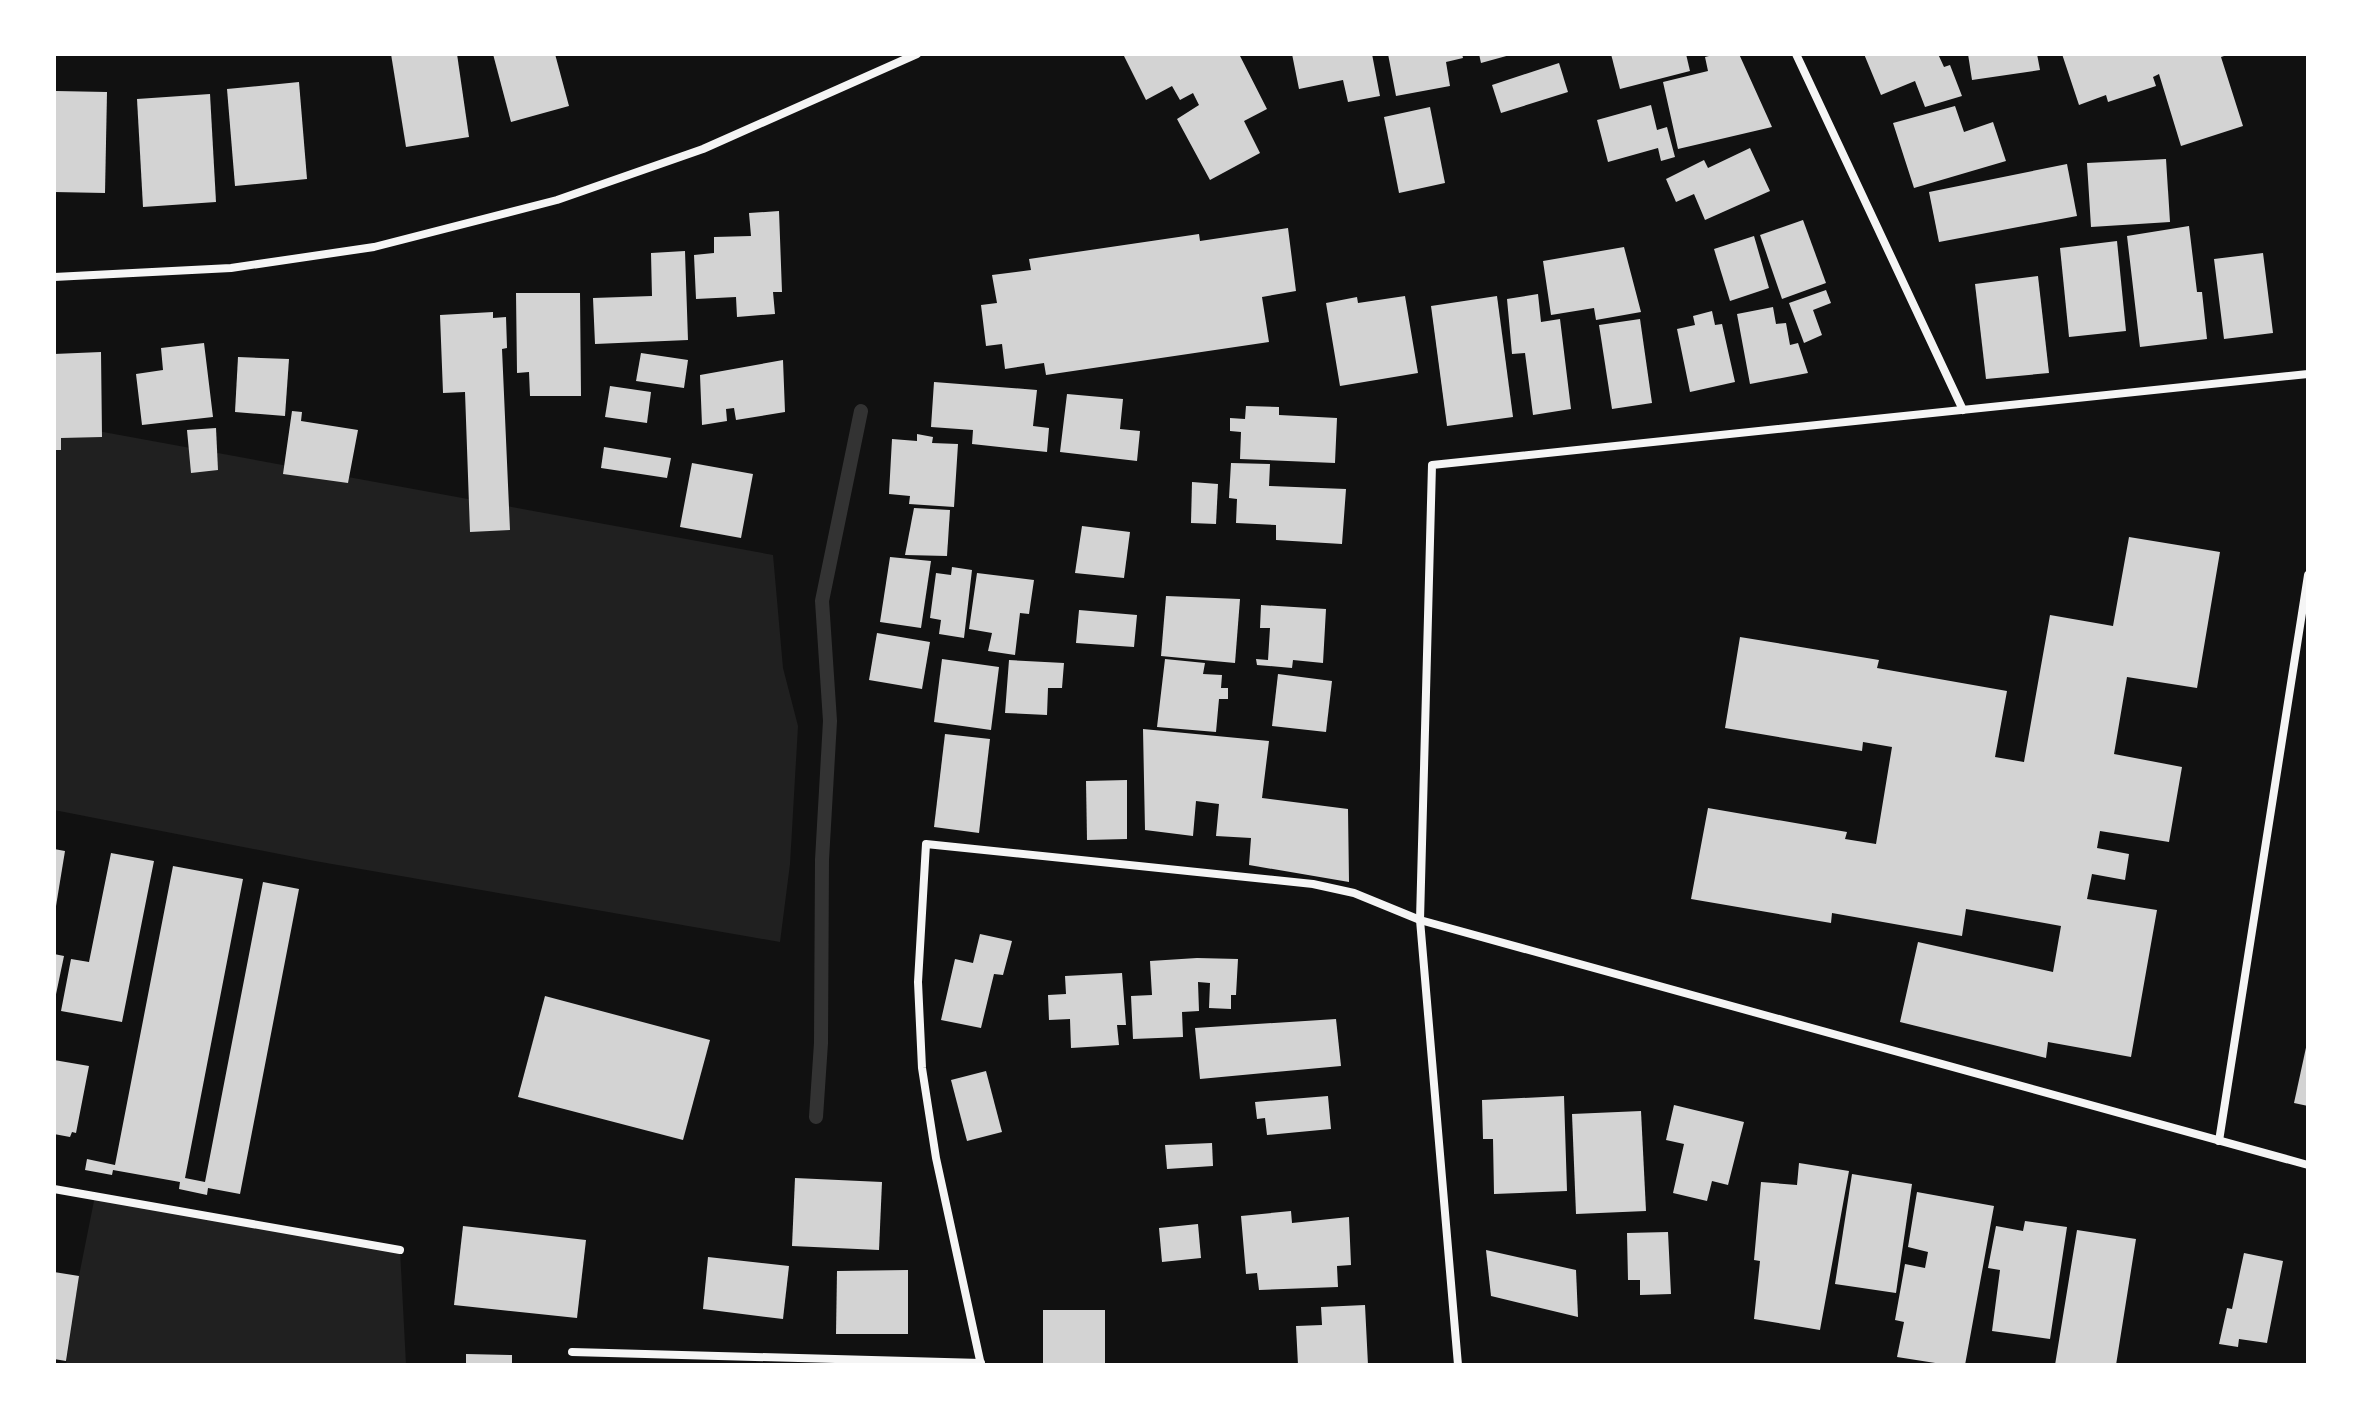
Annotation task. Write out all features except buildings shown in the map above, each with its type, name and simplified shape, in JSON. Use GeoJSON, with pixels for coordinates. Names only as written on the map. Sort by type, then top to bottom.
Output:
{"type":"FeatureCollection","features":[{"type":"Feature","properties":{"kind":"street"},"geometry":{"type":"LineString","coordinates":[[54,277],[231,268],[360,249],[557,200],[703,149],[917,54]]}},
{"type":"Feature","properties":{"kind":"street"},"geometry":{"type":"LineString","coordinates":[[1796,54],[1963,410]]}},
{"type":"Feature","properties":{"kind":"street"},"geometry":{"type":"LineString","coordinates":[[1458,1365],[1420,920],[1432,465],[2308,374]]}},
{"type":"Feature","properties":{"kind":"street"},"geometry":{"type":"LineString","coordinates":[[2219,1141],[2308,575]]}},
{"type":"Feature","properties":{"kind":"street"},"geometry":{"type":"LineString","coordinates":[[572,1352],[981,1364],[936,1158],[922,1068],[918,982],[926,844],[1313,884],[1354,893],[1420,920],[2308,1165]]}},
{"type":"Feature","properties":{"kind":"street"},"geometry":{"type":"LineString","coordinates":[[54,1189],[400,1250]]}},
{"type":"Feature","properties":{"kind":"shaded area"},"geometry":{"type":"Polygon","coordinates":[[[54,423],[773,555],[783,668],[798,726],[790,864],[780,942],[315,861],[54,810],[54,423]]]}},
{"type":"Feature","properties":{"kind":"shaded area"},"geometry":{"type":"Polygon","coordinates":[[[95,1196],[400,1250],[406,1365],[66,1365],[95,1196]]]}},
{"type":"Feature","properties":{"kind":"waterway"},"geometry":{"type":"LineString","coordinates":[[816,1117],[821,1043],[822,860],[830,721],[822,601],[861,411]]}}]}
